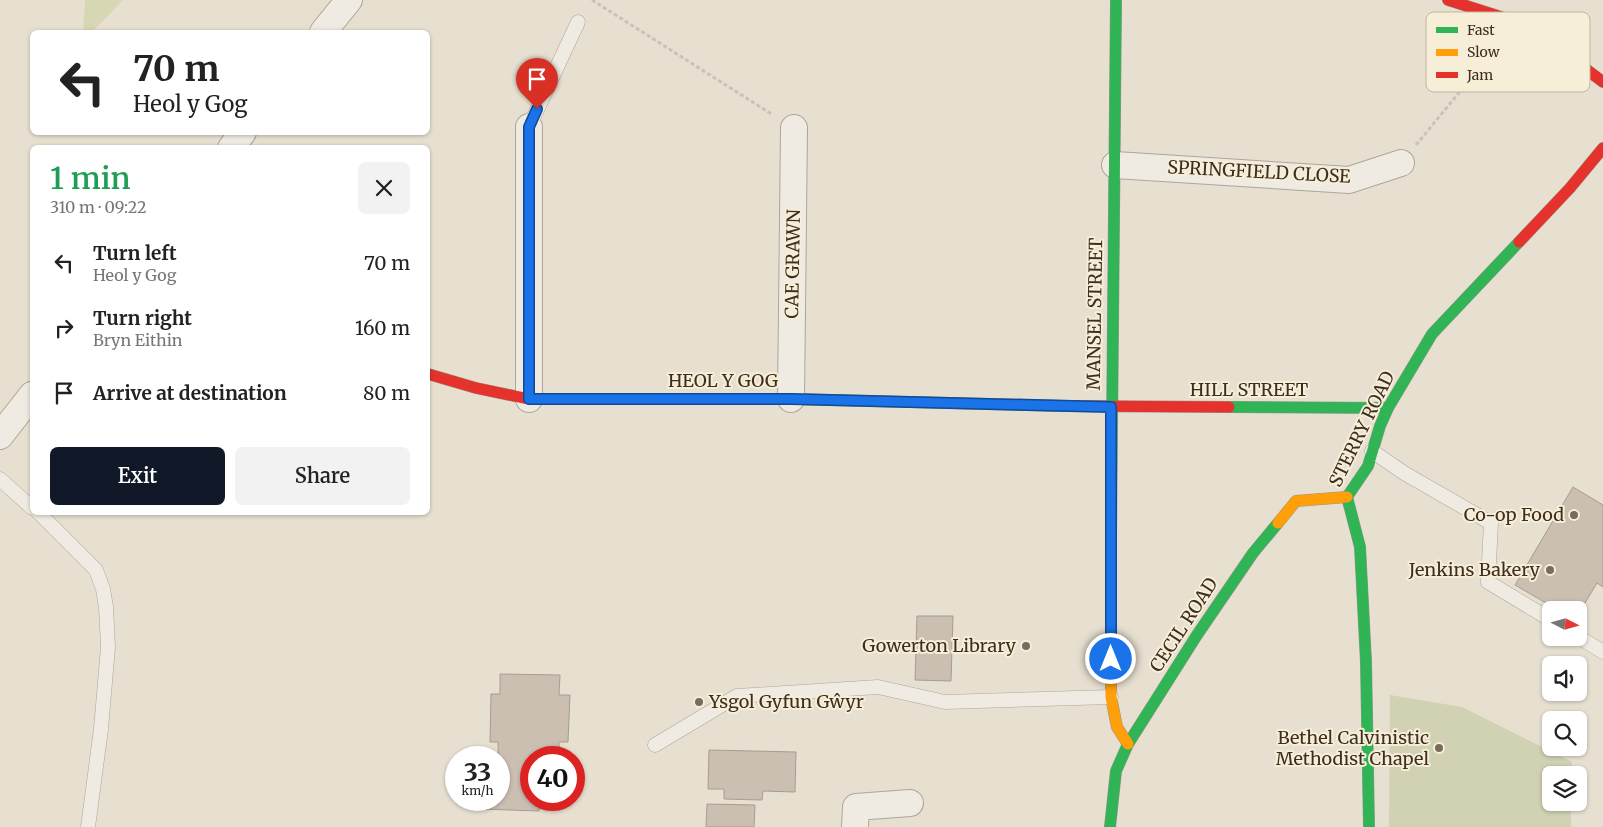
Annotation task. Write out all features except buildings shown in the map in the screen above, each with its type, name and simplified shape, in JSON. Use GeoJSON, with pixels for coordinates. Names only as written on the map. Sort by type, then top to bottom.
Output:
{"type":"FeatureCollection","features":[{"type":"Feature","properties":{"kind":"street"},"geometry":{"type":"LineString","coordinates":[[325,30],[349,0]]}},
{"type":"Feature","properties":{"kind":"street","name":"MANSEL STREET"},"geometry":{"type":"LineString","coordinates":[[1116,0],[1111,407],[1111,697],[1117,726],[1128,744]]}},
{"type":"Feature","properties":{"kind":"street"},"geometry":{"type":"LineString","coordinates":[[1448,0],[1486,12]]}},
{"type":"Feature","properties":{"kind":"street"},"geometry":{"type":"LineString","coordinates":[[1590,72],[1603,82]]}},
{"type":"Feature","properties":{"kind":"street"},"geometry":{"type":"LineString","coordinates":[[529,127],[529,399]]}},
{"type":"Feature","properties":{"kind":"street","name":"CAE GRAWN"},"geometry":{"type":"LineString","coordinates":[[791,399],[794,128]]}},
{"type":"Feature","properties":{"kind":"street","name":"STERRY ROAD"},"geometry":{"type":"LineString","coordinates":[[1369,827],[1366,662],[1360,547],[1346,497],[1368,466],[1388,408],[1432,334],[1570,188],[1603,148]]}},
{"type":"Feature","properties":{"kind":"street","name":"SPRINGFIELD CLOSE"},"geometry":{"type":"LineString","coordinates":[[1115,165],[1349,180],[1401,163]]}},
{"type":"Feature","properties":{"kind":"street","name":"HEOL Y GOG"},"geometry":{"type":"LineString","coordinates":[[430,375],[476,388],[529,399],[791,399],[1111,407]]}},
{"type":"Feature","properties":{"kind":"street"},"geometry":{"type":"LineString","coordinates":[[0,436],[30,398]]}},
{"type":"Feature","properties":{"kind":"street","name":"HILL STREET"},"geometry":{"type":"LineString","coordinates":[[1111,407],[1388,408]]}},
{"type":"Feature","properties":{"kind":"street","name":"CECIL ROAD"},"geometry":{"type":"LineString","coordinates":[[1110,827],[1116,771],[1128,744],[1197,635],[1253,553],[1296,501],[1346,497]]}},
{"type":"Feature","properties":{"kind":"street"},"geometry":{"type":"LineString","coordinates":[[855,827],[856,808],[910,803]]}},
{"type":"Feature","properties":{"kind":"lane"},"geometry":{"type":"LineString","coordinates":[[529,127],[578,22]]}},
{"type":"Feature","properties":{"kind":"lane"},"geometry":{"type":"LineString","coordinates":[[1372,451],[1404,473],[1491,523],[1488,582],[1542,615]]}},
{"type":"Feature","properties":{"kind":"lane"},"geometry":{"type":"LineString","coordinates":[[0,479],[30,506]]}},
{"type":"Feature","properties":{"kind":"lane"},"geometry":{"type":"LineString","coordinates":[[41,515],[96,570],[103,589],[106,607],[108,647],[101,729],[88,827]]}},
{"type":"Feature","properties":{"kind":"lane"},"geometry":{"type":"LineString","coordinates":[[1588,643],[1603,652]]}},
{"type":"Feature","properties":{"kind":"lane"},"geometry":{"type":"LineString","coordinates":[[655,745],[737,696],[878,687],[945,702],[1111,697]]}},
{"type":"Feature","properties":{"kind":"path"},"geometry":{"type":"LineString","coordinates":[[592,0],[794,128]]}},
{"type":"Feature","properties":{"kind":"path"},"geometry":{"type":"LineString","coordinates":[[1401,163],[1459,92]]}},
{"type":"Feature","properties":{"kind":"green space"},"geometry":{"type":"Polygon","coordinates":[[[85,0],[123,0],[94,30],[83,30],[85,0]]]}},
{"type":"Feature","properties":{"kind":"green space"},"geometry":{"type":"Polygon","coordinates":[[[1390,695],[1462,707],[1542,747],[1542,756],[1560,756],[1572,762],[1572,766],[1542,766],[1542,811],[1571,811],[1571,827],[1389,827],[1390,695]]]}},
{"type":"Feature","properties":{"kind":"traffic: fast"},"geometry":{"type":"LineString","coordinates":[[1111,537],[1116,0]]}},
{"type":"Feature","properties":{"kind":"traffic: fast"},"geometry":{"type":"LineString","coordinates":[[1369,827],[1366,662],[1360,547],[1347,497],[1368,466],[1380,426],[1388,408],[1432,334],[1519,242]]}},
{"type":"Feature","properties":{"kind":"traffic: fast"},"geometry":{"type":"LineString","coordinates":[[607,399],[791,399],[1069,406]]}},
{"type":"Feature","properties":{"kind":"traffic: fast"},"geometry":{"type":"LineString","coordinates":[[1229,407],[1388,408]]}},
{"type":"Feature","properties":{"kind":"traffic: fast"},"geometry":{"type":"LineString","coordinates":[[1110,827],[1116,771],[1128,744],[1197,635],[1253,553],[1278,523]]}},
{"type":"Feature","properties":{"kind":"traffic: slow"},"geometry":{"type":"LineString","coordinates":[[1278,523],[1296,501],[1347,497]]}},
{"type":"Feature","properties":{"kind":"traffic: slow"},"geometry":{"type":"LineString","coordinates":[[1111,537],[1111,697],[1117,727],[1128,744]]}},
{"type":"Feature","properties":{"kind":"traffic: jam"},"geometry":{"type":"LineString","coordinates":[[1448,0],[1486,12]]}},
{"type":"Feature","properties":{"kind":"traffic: jam"},"geometry":{"type":"LineString","coordinates":[[1590,72],[1603,82]]}},
{"type":"Feature","properties":{"kind":"traffic: jam"},"geometry":{"type":"LineString","coordinates":[[1519,242],[1570,188],[1603,148]]}},
{"type":"Feature","properties":{"kind":"traffic: jam"},"geometry":{"type":"LineString","coordinates":[[430,375],[476,388],[529,399],[607,399]]}},
{"type":"Feature","properties":{"kind":"traffic: jam"},"geometry":{"type":"LineString","coordinates":[[1069,406],[1229,407]]}},
{"type":"Feature","properties":{"kind":"place","name":"Co-op Food"},"geometry":{"type":"Point","coordinates":[1574,515]}},
{"type":"Feature","properties":{"kind":"place","name":"Jenkins Bakery"},"geometry":{"type":"Point","coordinates":[1550,570]}},
{"type":"Feature","properties":{"kind":"place","name":"Gowerton Library"},"geometry":{"type":"Point","coordinates":[1026,646]}},
{"type":"Feature","properties":{"kind":"place","name":"Ysgol Gyfun Gŵyr"},"geometry":{"type":"Point","coordinates":[699,702]}},
{"type":"Feature","properties":{"kind":"place","name":"Bethel Calvinistic Methodist Chapel"},"geometry":{"type":"Point","coordinates":[1439,748]}},
{"type":"Feature","properties":{"kind":"route"},"geometry":{"type":"LineString","coordinates":[[537,109],[529,127],[529,399],[791,399],[1111,407],[1111,659]]}}]}
